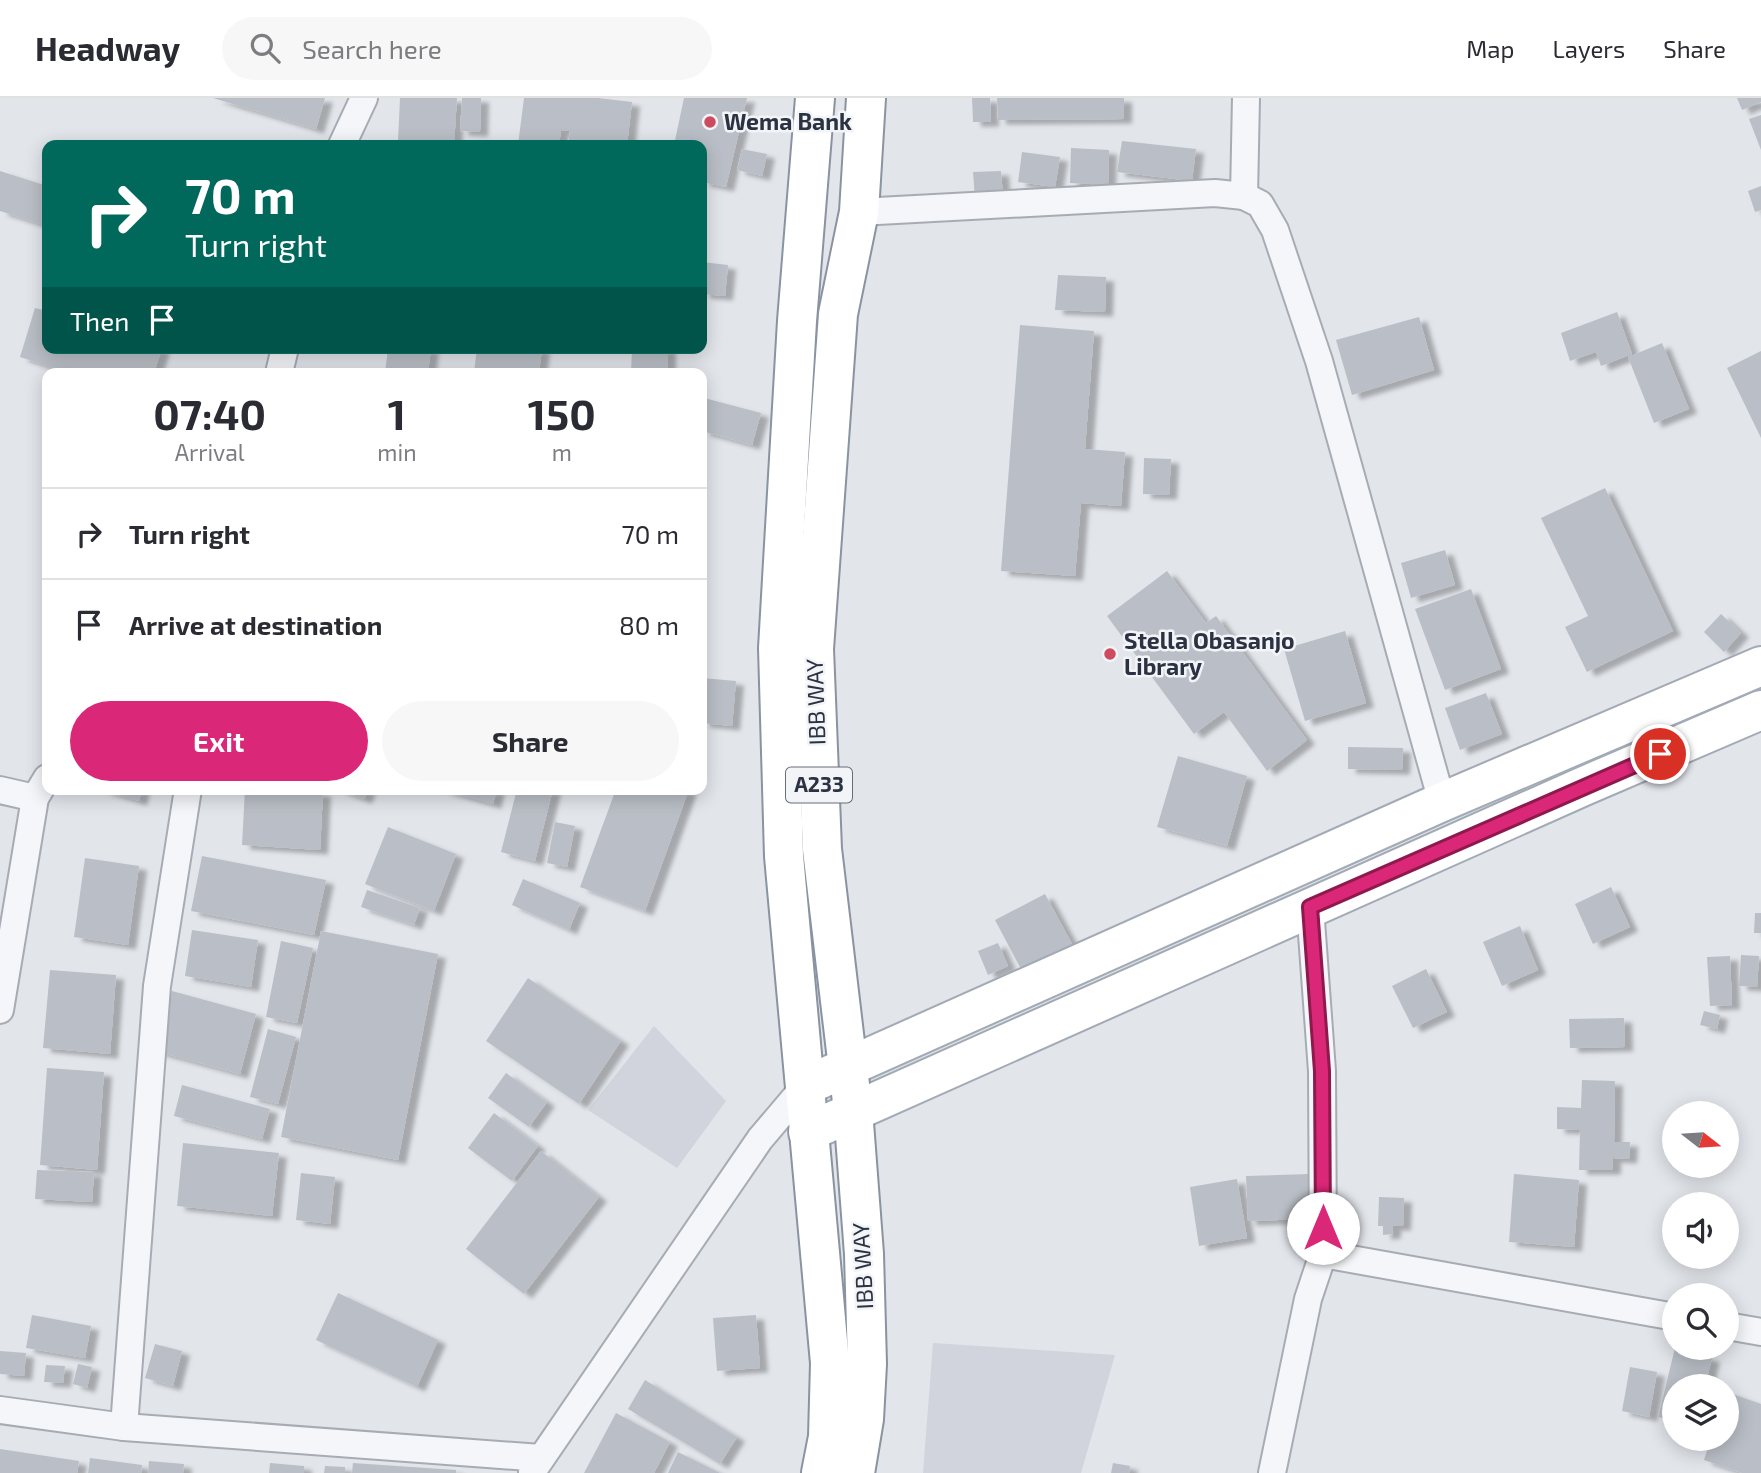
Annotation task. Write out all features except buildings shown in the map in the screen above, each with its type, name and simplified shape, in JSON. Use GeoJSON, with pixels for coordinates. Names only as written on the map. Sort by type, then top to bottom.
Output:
{"type":"FeatureCollection","features":[{"type":"Feature","properties":{"kind":"main road","name":"A233"},"geometry":{"type":"LineString","coordinates":[[815,98],[778,648],[784,856],[830,1363],[828,1437],[821,1473]]}},
{"type":"Feature","properties":{"kind":"main road","name":"IBB WAY"},"geometry":{"type":"LineString","coordinates":[[855,1473],[864,1419],[867,1364],[864,1254],[853,1110],[846,1069],[822,849],[814,649],[838,314],[859,212],[866,98]]}},
{"type":"Feature","properties":{"kind":"main road"},"geometry":{"type":"LineString","coordinates":[[805,1086],[1442,802],[1761,666]]}},
{"type":"Feature","properties":{"kind":"main road"},"geometry":{"type":"LineString","coordinates":[[808,1132],[1310,907],[1761,710]]}},
{"type":"Feature","properties":{"kind":"street"},"geometry":{"type":"LineString","coordinates":[[344,140],[364,98]]}},
{"type":"Feature","properties":{"kind":"street"},"geometry":{"type":"LineString","coordinates":[[1244,196],[1246,98]]}},
{"type":"Feature","properties":{"kind":"street"},"geometry":{"type":"LineString","coordinates":[[859,212],[1215,193],[1244,196],[1260,204],[1275,230],[1319,361],[1442,802]]}},
{"type":"Feature","properties":{"kind":"street"},"geometry":{"type":"LineString","coordinates":[[0,790],[41,788],[0,1010]]}},
{"type":"Feature","properties":{"kind":"street"},"geometry":{"type":"LineString","coordinates":[[124,1427],[157,986],[187,795]]}},
{"type":"Feature","properties":{"kind":"street"},"geometry":{"type":"LineString","coordinates":[[1272,1473],[1308,1299],[1323,1254],[1322,1071],[1310,907]]}},
{"type":"Feature","properties":{"kind":"street"},"geometry":{"type":"LineString","coordinates":[[0,1410],[124,1427],[536,1466],[760,1139],[805,1086]]}},
{"type":"Feature","properties":{"kind":"street"},"geometry":{"type":"LineString","coordinates":[[760,1139],[808,1132]]}},
{"type":"Feature","properties":{"kind":"street"},"geometry":{"type":"LineString","coordinates":[[1323,1254],[1662,1315]]}},
{"type":"Feature","properties":{"kind":"street"},"geometry":{"type":"LineString","coordinates":[[1739,1328],[1761,1332]]}},
{"type":"Feature","properties":{"kind":"shaded area"},"geometry":{"type":"Polygon","coordinates":[[[654,1026],[726,1101],[677,1168],[588,1110],[654,1026]]]}},
{"type":"Feature","properties":{"kind":"shaded area"},"geometry":{"type":"Polygon","coordinates":[[[933,1343],[1115,1355],[1081,1473],[923,1473],[933,1343]]]}},
{"type":"Feature","properties":{"kind":"place","name":"Wema Bank"},"geometry":{"type":"Point","coordinates":[710,122]}},
{"type":"Feature","properties":{"kind":"place","name":"Stella Obasanjo Library"},"geometry":{"type":"Point","coordinates":[1110,654]}},
{"type":"Feature","properties":{"kind":"route"},"geometry":{"type":"LineString","coordinates":[[1323,1228],[1322,1071],[1310,907],[1660,754]]}}]}
